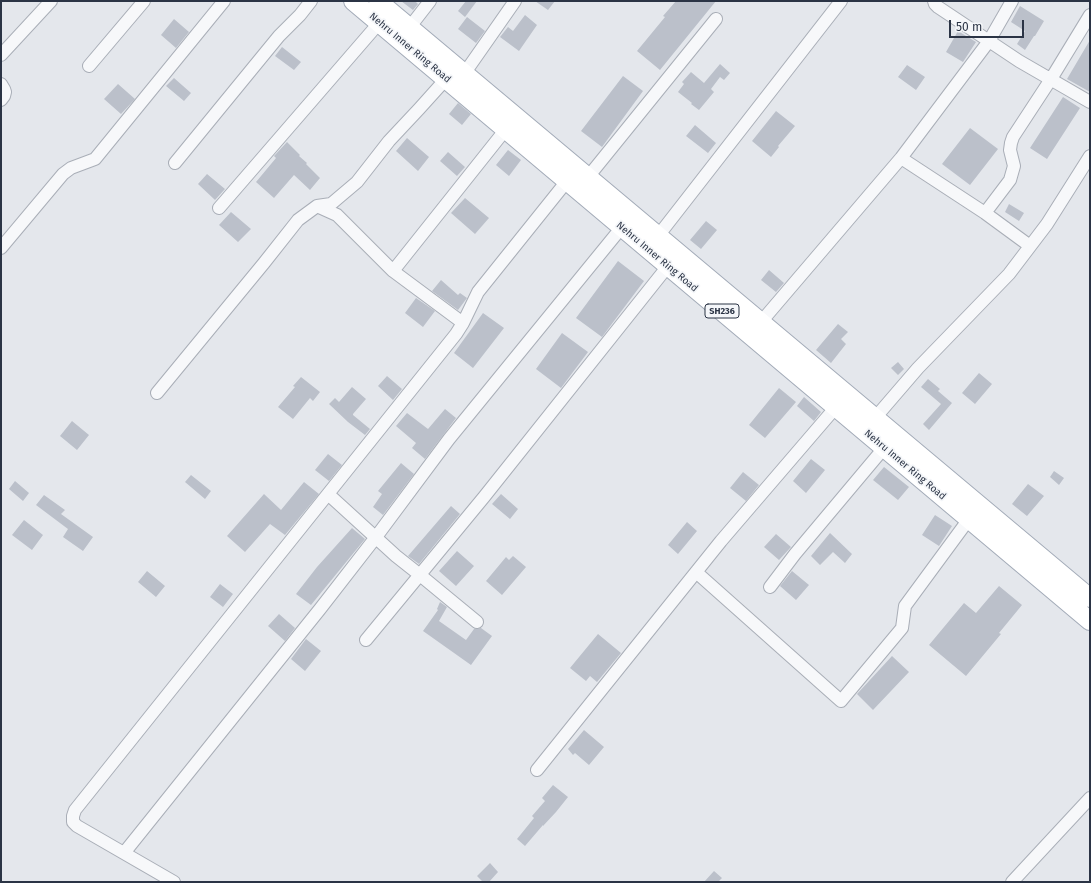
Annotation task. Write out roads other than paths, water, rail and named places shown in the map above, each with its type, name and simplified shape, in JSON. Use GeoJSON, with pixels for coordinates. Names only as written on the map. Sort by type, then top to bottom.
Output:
{"type":"FeatureCollection","features":[{"type":"Feature","properties":{"kind":"main road","name":"Nehru Inner Ring Road"},"geometry":{"type":"LineString","coordinates":[[354,1],[1090,621]]}},
{"type":"Feature","properties":{"kind":"main road","name":"SH236"},"geometry":{"type":"LineString","coordinates":[[378,1],[1090,598]]}},
{"type":"Feature","properties":{"kind":"street"},"geometry":{"type":"LineString","coordinates":[[1,55],[51,1]]}},
{"type":"Feature","properties":{"kind":"street"},"geometry":{"type":"LineString","coordinates":[[89,66],[144,1]]}},
{"type":"Feature","properties":{"kind":"street"},"geometry":{"type":"LineString","coordinates":[[1,248],[63,174],[71,168],[95,159],[224,1]]}},
{"type":"Feature","properties":{"kind":"street"},"geometry":{"type":"LineString","coordinates":[[175,163],[279,36],[312,1]]}},
{"type":"Feature","properties":{"kind":"street"},"geometry":{"type":"LineString","coordinates":[[409,28],[430,1]]}},
{"type":"Feature","properties":{"kind":"street"},"geometry":{"type":"LineString","coordinates":[[464,74],[515,1]]}},
{"type":"Feature","properties":{"kind":"street"},"geometry":{"type":"LineString","coordinates":[[658,236],[841,1]]}},
{"type":"Feature","properties":{"kind":"street"},"geometry":{"type":"LineString","coordinates":[[934,1],[938,7],[989,41],[1090,102]]}},
{"type":"Feature","properties":{"kind":"street"},"geometry":{"type":"LineString","coordinates":[[761,322],[901,158],[989,41],[1012,1]]}},
{"type":"Feature","properties":{"kind":"street"},"geometry":{"type":"LineString","coordinates":[[985,213],[1010,180],[1014,166],[1010,150],[1014,137],[1090,15]]}},
{"type":"Feature","properties":{"kind":"street"},"geometry":{"type":"LineString","coordinates":[[588,177],[716,19]]}},
{"type":"Feature","properties":{"kind":"street"},"geometry":{"type":"LineString","coordinates":[[219,208],[379,23]]}},
{"type":"Feature","properties":{"kind":"street"},"geometry":{"type":"LineString","coordinates":[[157,393],[298,220],[317,206],[331,204],[356,182],[389,141],[446,79]]}},
{"type":"Feature","properties":{"kind":"street"},"geometry":{"type":"LineString","coordinates":[[1,84],[5,92],[1,100]]}},
{"type":"Feature","properties":{"kind":"street"},"geometry":{"type":"LineString","coordinates":[[393,271],[506,130]]}},
{"type":"Feature","properties":{"kind":"street"},"geometry":{"type":"LineString","coordinates":[[875,418],[918,368],[1009,274],[1047,224],[1090,156]]}},
{"type":"Feature","properties":{"kind":"street"},"geometry":{"type":"LineString","coordinates":[[901,158],[985,213],[1030,246]]}},
{"type":"Feature","properties":{"kind":"street"},"geometry":{"type":"LineString","coordinates":[[174,882],[77,826],[73,822],[75,810],[456,334],[478,292],[567,181]]}},
{"type":"Feature","properties":{"kind":"street"},"geometry":{"type":"LineString","coordinates":[[317,206],[337,215],[393,271],[463,323]]}},
{"type":"Feature","properties":{"kind":"street"},"geometry":{"type":"LineString","coordinates":[[124,853],[320,609],[449,439],[622,227]]}},
{"type":"Feature","properties":{"kind":"street"},"geometry":{"type":"LineString","coordinates":[[366,640],[484,497],[668,266]]}},
{"type":"Feature","properties":{"kind":"street"},"geometry":{"type":"LineString","coordinates":[[536,770],[721,541],[836,407]]}},
{"type":"Feature","properties":{"kind":"street"},"geometry":{"type":"LineString","coordinates":[[770,587],[795,554],[884,448]]}},
{"type":"Feature","properties":{"kind":"street"},"geometry":{"type":"LineString","coordinates":[[328,494],[396,556],[477,622]]}},
{"type":"Feature","properties":{"kind":"street"},"geometry":{"type":"LineString","coordinates":[[696,572],[841,701],[902,628],[905,606],[969,519]]}},
{"type":"Feature","properties":{"kind":"street"},"geometry":{"type":"LineString","coordinates":[[1012,882],[1090,798]]}}]}
